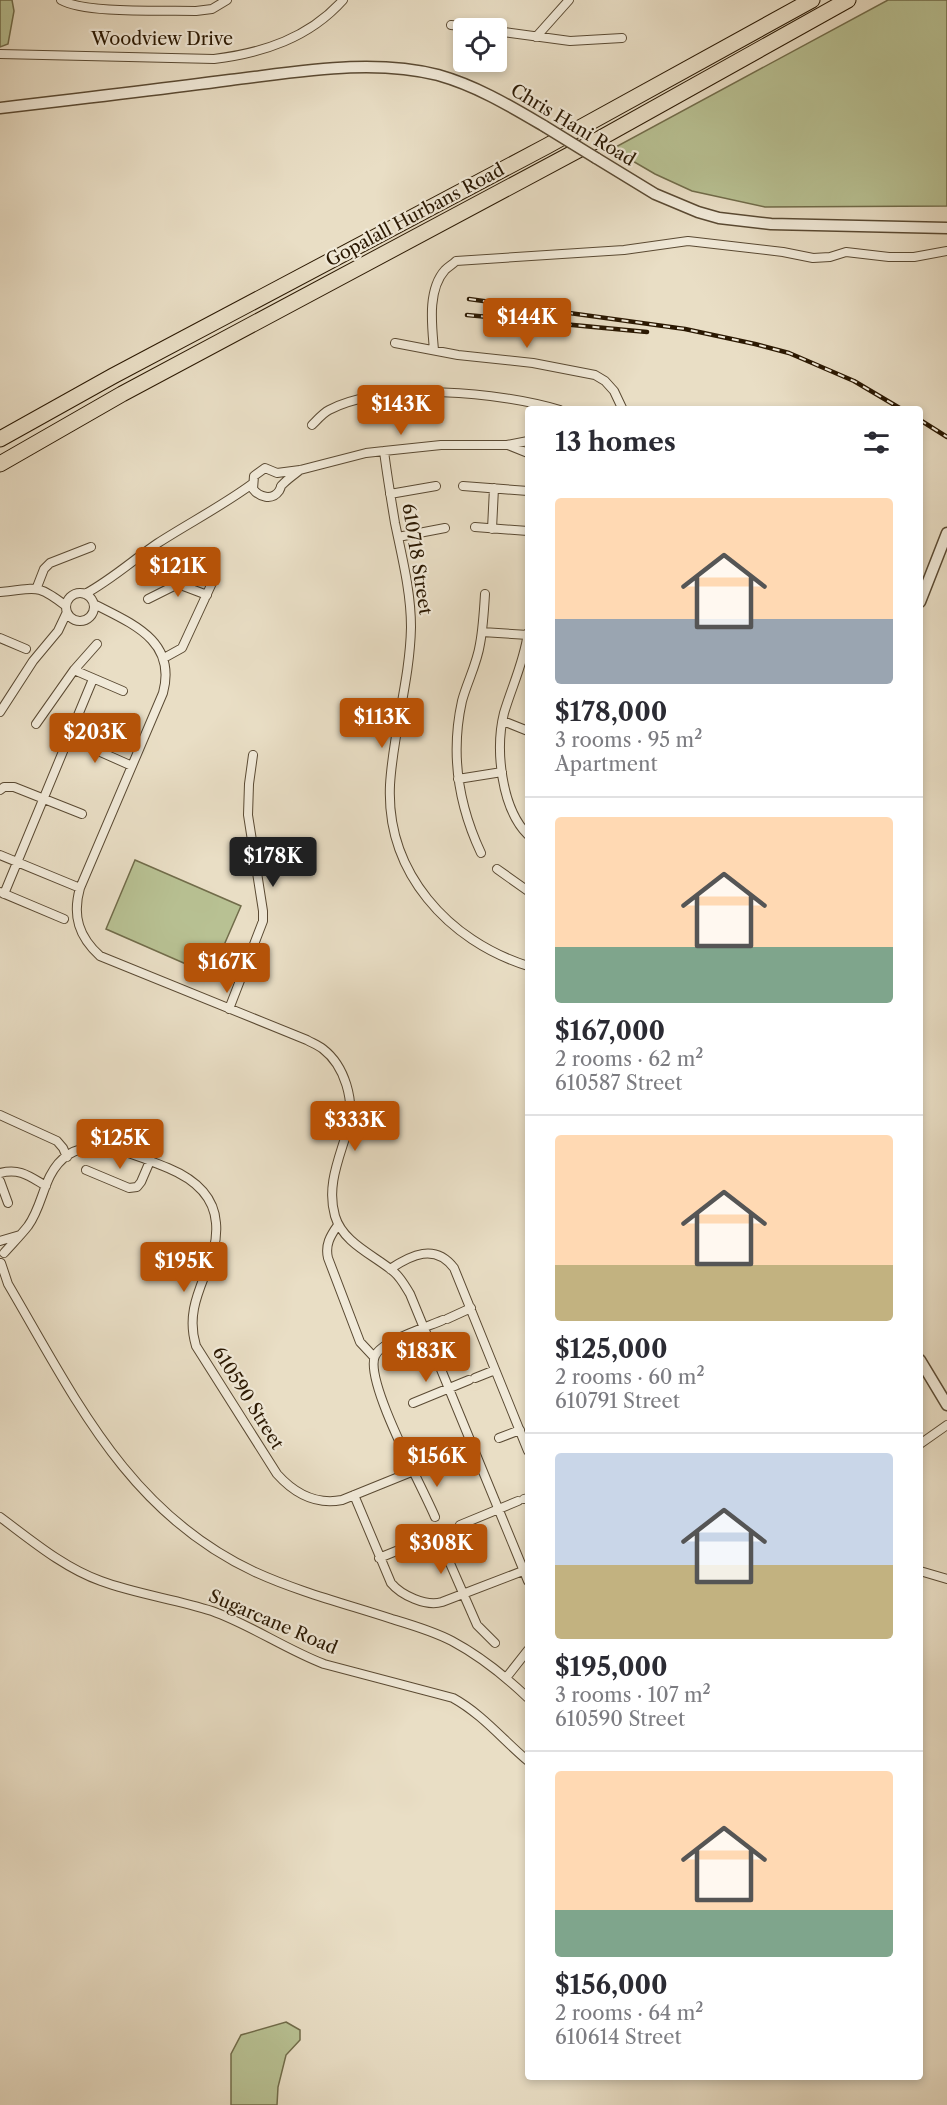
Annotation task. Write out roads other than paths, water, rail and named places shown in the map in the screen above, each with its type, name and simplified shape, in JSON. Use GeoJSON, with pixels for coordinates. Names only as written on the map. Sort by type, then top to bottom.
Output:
{"type":"FeatureCollection","features":[{"type":"Feature","properties":{"kind":"highway","name":"Gopalall Hurbans Road"},"geometry":{"type":"LineString","coordinates":[[0,439],[122,371],[548,146],[812,0]]}},
{"type":"Feature","properties":{"kind":"highway","name":"Gopalall Hurbans Road"},"geometry":{"type":"LineString","coordinates":[[0,464],[122,394],[599,139],[848,0]]}},
{"type":"Feature","properties":{"kind":"street"},"geometry":{"type":"LineString","coordinates":[[61,0],[76,6],[97,8],[196,11],[212,9],[227,0]]}},
{"type":"Feature","properties":{"kind":"street","name":"Woodview Drive"},"geometry":{"type":"LineString","coordinates":[[0,54],[214,59],[247,55],[300,34],[327,15],[343,0]]}},
{"type":"Feature","properties":{"kind":"street"},"geometry":{"type":"LineString","coordinates":[[536,37],[569,0]]}},
{"type":"Feature","properties":{"kind":"street"},"geometry":{"type":"LineString","coordinates":[[507,33],[570,41],[622,38]]}},
{"type":"Feature","properties":{"kind":"street","name":"Chris Hani Road"},"geometry":{"type":"LineString","coordinates":[[0,108],[297,72],[378,67],[408,69],[463,83],[495,97],[655,194],[718,218],[771,224],[947,228]]}},
{"type":"Feature","properties":{"kind":"street"},"geometry":{"type":"LineString","coordinates":[[434,350],[433,302],[437,284],[444,270],[456,261],[624,250],[688,241],[783,252],[813,258],[846,252],[889,257],[947,251]]}},
{"type":"Feature","properties":{"kind":"street"},"geometry":{"type":"LineString","coordinates":[[395,343],[533,363],[595,375],[605,381],[614,391],[620,406]]}},
{"type":"Feature","properties":{"kind":"street"},"geometry":{"type":"LineString","coordinates":[[312,425],[327,410],[348,403],[414,392],[473,393],[547,406]]}},
{"type":"Feature","properties":{"kind":"street"},"geometry":{"type":"LineString","coordinates":[[254,488],[254,476],[261,470],[270,469],[278,473],[300,470],[366,453],[384,451],[441,445],[507,445],[525,442]]}},
{"type":"Feature","properties":{"kind":"street"},"geometry":{"type":"LineString","coordinates":[[507,445],[525,452]]}},
{"type":"Feature","properties":{"kind":"street","name":"610718 Street"},"geometry":{"type":"LineString","coordinates":[[384,451],[406,577],[411,626],[390,784],[393,828],[399,850],[413,881],[442,916],[490,952],[525,965]]}},
{"type":"Feature","properties":{"kind":"street"},"geometry":{"type":"LineString","coordinates":[[254,488],[269,497],[277,493],[281,485],[300,470]]}},
{"type":"Feature","properties":{"kind":"street"},"geometry":{"type":"LineString","coordinates":[[278,473],[281,485]]}},
{"type":"Feature","properties":{"kind":"street"},"geometry":{"type":"LineString","coordinates":[[390,494],[436,486]]}},
{"type":"Feature","properties":{"kind":"street"},"geometry":{"type":"LineString","coordinates":[[463,486],[525,491]]}},
{"type":"Feature","properties":{"kind":"street"},"geometry":{"type":"LineString","coordinates":[[58,631],[76,621],[87,620],[92,614],[91,600],[104,584],[153,546],[219,505],[254,488]]}},
{"type":"Feature","properties":{"kind":"street"},"geometry":{"type":"LineString","coordinates":[[492,529],[494,488]]}},
{"type":"Feature","properties":{"kind":"street"},"geometry":{"type":"LineString","coordinates":[[398,537],[445,528]]}},
{"type":"Feature","properties":{"kind":"street"},"geometry":{"type":"LineString","coordinates":[[475,528],[525,531]]}},
{"type":"Feature","properties":{"kind":"street"},"geometry":{"type":"LineString","coordinates":[[923,581],[947,534]]}},
{"type":"Feature","properties":{"kind":"street"},"geometry":{"type":"LineString","coordinates":[[37,587],[44,569],[50,563],[91,547]]}},
{"type":"Feature","properties":{"kind":"street"},"geometry":{"type":"LineString","coordinates":[[164,658],[182,648],[212,583]]}},
{"type":"Feature","properties":{"kind":"street"},"geometry":{"type":"LineString","coordinates":[[148,599],[178,584],[207,595]]}},
{"type":"Feature","properties":{"kind":"street"},"geometry":{"type":"LineString","coordinates":[[1,594],[37,587],[51,595],[66,609],[70,618],[76,621]]}},
{"type":"Feature","properties":{"kind":"street"},"geometry":{"type":"LineString","coordinates":[[51,595],[70,596],[76,593],[147,634],[164,658],[166,682],[80,888],[76,901],[77,923],[90,947],[100,956],[307,1040],[323,1049],[337,1064],[346,1084],[350,1104],[349,1125],[332,1183],[331,1199],[338,1225],[355,1243],[390,1269],[402,1281],[410,1294],[498,1509],[525,1567]]}},
{"type":"Feature","properties":{"kind":"street"},"geometry":{"type":"LineString","coordinates":[[482,853],[466,819],[458,779],[456,746],[463,699],[480,646],[485,594]]}},
{"type":"Feature","properties":{"kind":"street"},"geometry":{"type":"LineString","coordinates":[[0,712],[33,661],[58,631],[70,596]]}},
{"type":"Feature","properties":{"kind":"street"},"geometry":{"type":"LineString","coordinates":[[92,614],[112,613]]}},
{"type":"Feature","properties":{"kind":"street"},"geometry":{"type":"LineString","coordinates":[[482,632],[525,634]]}},
{"type":"Feature","properties":{"kind":"street"},"geometry":{"type":"LineString","coordinates":[[0,638],[26,649]]}},
{"type":"Feature","properties":{"kind":"street"},"geometry":{"type":"LineString","coordinates":[[36,723],[74,670],[97,644]]}},
{"type":"Feature","properties":{"kind":"street"},"geometry":{"type":"LineString","coordinates":[[525,662],[502,721],[501,746],[502,772],[511,811],[525,832]]}},
{"type":"Feature","properties":{"kind":"street"},"geometry":{"type":"LineString","coordinates":[[74,670],[123,692]]}},
{"type":"Feature","properties":{"kind":"street"},"geometry":{"type":"LineString","coordinates":[[64,919],[2,893],[17,863],[93,679]]}},
{"type":"Feature","properties":{"kind":"street"},"geometry":{"type":"LineString","coordinates":[[502,721],[525,730]]}},
{"type":"Feature","properties":{"kind":"street"},"geometry":{"type":"LineString","coordinates":[[69,738],[132,766]]}},
{"type":"Feature","properties":{"kind":"street"},"geometry":{"type":"LineString","coordinates":[[229,1009],[263,921],[264,911],[248,815],[253,755]]}},
{"type":"Feature","properties":{"kind":"street"},"geometry":{"type":"LineString","coordinates":[[458,779],[502,772]]}},
{"type":"Feature","properties":{"kind":"street"},"geometry":{"type":"LineString","coordinates":[[0,790],[9,786],[82,814]]}},
{"type":"Feature","properties":{"kind":"street"},"geometry":{"type":"LineString","coordinates":[[0,855],[80,888]]}},
{"type":"Feature","properties":{"kind":"street"},"geometry":{"type":"LineString","coordinates":[[497,869],[525,889]]}},
{"type":"Feature","properties":{"kind":"street"},"geometry":{"type":"LineString","coordinates":[[0,1114],[57,1141],[67,1157],[52,1173],[32,1220],[4,1254],[0,1263],[8,1284],[78,1403],[112,1454],[138,1486],[184,1530],[228,1558],[294,1587],[421,1628],[450,1640],[506,1678],[525,1695]]}},
{"type":"Feature","properties":{"kind":"street","name":"610590 Street"},"geometry":{"type":"LineString","coordinates":[[67,1157],[83,1149],[105,1147],[123,1151],[190,1179],[203,1191],[214,1212],[216,1222],[214,1245],[192,1312],[193,1337],[201,1355],[277,1474],[297,1492],[317,1500],[333,1502],[473,1447]]}},
{"type":"Feature","properties":{"kind":"street"},"geometry":{"type":"LineString","coordinates":[[86,1170],[129,1188],[137,1187],[150,1161]]}},
{"type":"Feature","properties":{"kind":"street"},"geometry":{"type":"LineString","coordinates":[[0,1173],[10,1170],[19,1171],[46,1186]]}},
{"type":"Feature","properties":{"kind":"street"},"geometry":{"type":"LineString","coordinates":[[0,1181],[8,1203]]}},
{"type":"Feature","properties":{"kind":"street"},"geometry":{"type":"LineString","coordinates":[[338,1225],[329,1238],[328,1258],[360,1342],[374,1357],[374,1378],[379,1392],[407,1460],[435,1517]]}},
{"type":"Feature","properties":{"kind":"street"},"geometry":{"type":"LineString","coordinates":[[4,1254],[0,1242],[20,1234]]}},
{"type":"Feature","properties":{"kind":"street"},"geometry":{"type":"LineString","coordinates":[[390,1269],[418,1254],[436,1255],[450,1262],[471,1308],[525,1444]]}},
{"type":"Feature","properties":{"kind":"street"},"geometry":{"type":"LineString","coordinates":[[0,1278],[8,1284]]}},
{"type":"Feature","properties":{"kind":"street"},"geometry":{"type":"LineString","coordinates":[[374,1357],[390,1342],[471,1308]]}},
{"type":"Feature","properties":{"kind":"street"},"geometry":{"type":"LineString","coordinates":[[923,1365],[947,1405]]}},
{"type":"Feature","properties":{"kind":"street"},"geometry":{"type":"LineString","coordinates":[[413,1403],[495,1370]]}},
{"type":"Feature","properties":{"kind":"street"},"geometry":{"type":"LineString","coordinates":[[923,1442],[947,1425]]}},
{"type":"Feature","properties":{"kind":"street"},"geometry":{"type":"LineString","coordinates":[[499,1438],[519,1430]]}},
{"type":"Feature","properties":{"kind":"street"},"geometry":{"type":"LineString","coordinates":[[354,1495],[387,1576],[394,1587],[415,1598],[437,1604],[525,1569]]}},
{"type":"Feature","properties":{"kind":"street"},"geometry":{"type":"LineString","coordinates":[[460,1525],[523,1499]]}},
{"type":"Feature","properties":{"kind":"street","name":"Sugarcane Road"},"geometry":{"type":"LineString","coordinates":[[0,1517],[60,1560],[101,1581],[211,1611],[324,1664],[453,1698],[467,1706],[525,1758]]}},
{"type":"Feature","properties":{"kind":"street"},"geometry":{"type":"LineString","coordinates":[[379,1558],[416,1543]]}},
{"type":"Feature","properties":{"kind":"street"},"geometry":{"type":"LineString","coordinates":[[442,1545],[477,1624],[495,1643]]}},
{"type":"Feature","properties":{"kind":"street"},"geometry":{"type":"LineString","coordinates":[[923,1572],[947,1579]]}},
{"type":"Feature","properties":{"kind":"street"},"geometry":{"type":"LineString","coordinates":[[506,1678],[525,1654]]}},
{"type":"Feature","properties":{"kind":"railway"},"geometry":{"type":"LineString","coordinates":[[469,299],[685,329],[755,344],[789,353],[854,381],[896,406]]}},
{"type":"Feature","properties":{"kind":"railway"},"geometry":{"type":"LineString","coordinates":[[467,315],[647,332]]}},
{"type":"Feature","properties":{"kind":"railway"},"geometry":{"type":"LineString","coordinates":[[923,422],[947,437]]}}]}
